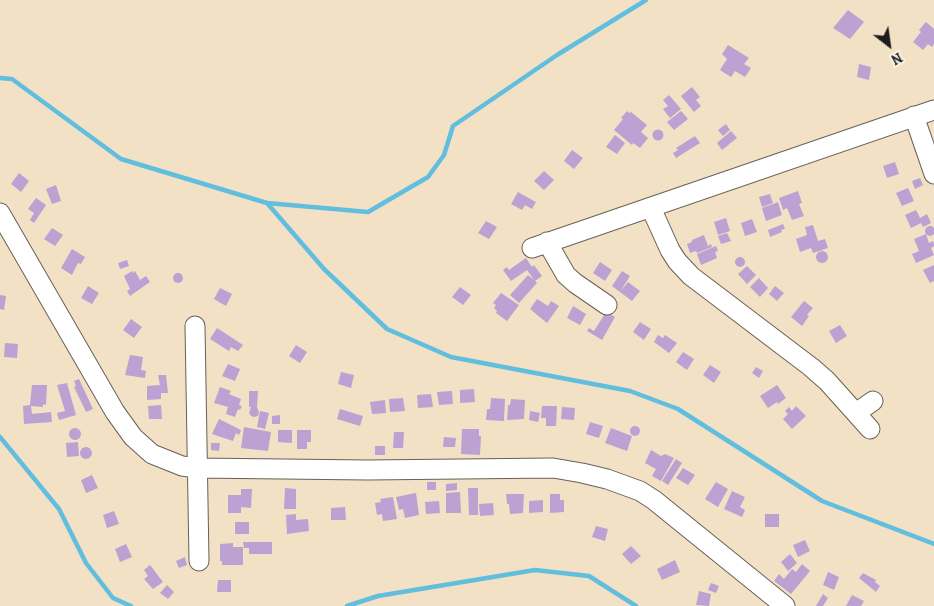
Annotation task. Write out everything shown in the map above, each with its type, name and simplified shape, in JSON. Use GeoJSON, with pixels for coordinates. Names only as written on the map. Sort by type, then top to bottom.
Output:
{"type":"FeatureCollection","features":[{"type":"Feature","properties":{"kind":"street"},"geometry":{"type":"LineString","coordinates":[[607,305],[566,275],[540,245],[934,110]]}},
{"type":"Feature","properties":{"kind":"street"},"geometry":{"type":"LineString","coordinates":[[914,116],[934,174]]}},
{"type":"Feature","properties":{"kind":"street"},"geometry":{"type":"LineString","coordinates":[[650,208],[670,250],[691,276],[792,351],[827,381],[870,429]]}},
{"type":"Feature","properties":{"kind":"street"},"geometry":{"type":"LineString","coordinates":[[0,213],[125,427],[143,448],[152,454],[182,466],[197,468],[368,470],[553,468],[582,472],[640,490],[785,606]]}},
{"type":"Feature","properties":{"kind":"street"},"geometry":{"type":"LineString","coordinates":[[195,326],[199,562]]}},
{"type":"Feature","properties":{"kind":"street"},"geometry":{"type":"LineString","coordinates":[[856,413],[873,402]]}},
{"type":"Feature","properties":{"kind":"building"},"geometry":{"type":"Polygon","coordinates":[[[848,10],[864,22],[850,39],[833,28],[848,10]]]}},
{"type":"Feature","properties":{"kind":"building"},"geometry":{"type":"Polygon","coordinates":[[[926,22],[934,29],[934,44],[932,47],[928,44],[923,50],[913,42],[921,32],[919,30],[926,22]]]}},
{"type":"Feature","properties":{"kind":"building"},"geometry":{"type":"Polygon","coordinates":[[[728,45],[749,58],[744,64],[751,68],[745,77],[735,71],[731,77],[720,70],[727,59],[722,54],[728,45]]]}},
{"type":"Feature","properties":{"kind":"building"},"geometry":{"type":"Polygon","coordinates":[[[859,64],[871,67],[869,80],[857,77],[859,64]]]}},
{"type":"Feature","properties":{"kind":"building"},"geometry":{"type":"Polygon","coordinates":[[[692,87],[700,97],[696,100],[701,106],[694,112],[681,96],[692,87]]]}},
{"type":"Feature","properties":{"kind":"building"},"geometry":{"type":"Polygon","coordinates":[[[669,95],[681,109],[670,118],[663,109],[668,106],[663,100],[669,95]]]}},
{"type":"Feature","properties":{"kind":"building"},"geometry":{"type":"Polygon","coordinates":[[[627,111],[647,125],[641,132],[648,138],[640,148],[633,143],[632,145],[614,130],[627,111]]]}},
{"type":"Feature","properties":{"kind":"building"},"geometry":{"type":"Polygon","coordinates":[[[681,111],[688,119],[674,130],[667,122],[681,111]]]}},
{"type":"Feature","properties":{"kind":"building"},"geometry":{"type":"Polygon","coordinates":[[[726,124],[730,130],[723,136],[718,130],[726,124]]]}},
{"type":"Feature","properties":{"kind":"building"},"geometry":{"type":"Polygon","coordinates":[[[656,130],[660,130],[663,135],[662,139],[656,140],[653,137],[653,133],[656,130]]]}},
{"type":"Feature","properties":{"kind":"building"},"geometry":{"type":"Polygon","coordinates":[[[731,131],[737,138],[722,150],[717,143],[731,131]]]}},
{"type":"Feature","properties":{"kind":"building"},"geometry":{"type":"Polygon","coordinates":[[[615,135],[625,143],[617,154],[606,147],[615,135]]]}},
{"type":"Feature","properties":{"kind":"building"},"geometry":{"type":"Polygon","coordinates":[[[695,136],[700,143],[676,158],[673,153],[678,150],[676,148],[695,136]]]}},
{"type":"Feature","properties":{"kind":"building"},"geometry":{"type":"Polygon","coordinates":[[[572,150],[583,158],[574,169],[564,161],[572,150]]]}},
{"type":"Feature","properties":{"kind":"building"},"geometry":{"type":"Polygon","coordinates":[[[895,162],[899,174],[887,178],[883,166],[895,162]]]}},
{"type":"Feature","properties":{"kind":"building"},"geometry":{"type":"Polygon","coordinates":[[[544,171],[554,180],[544,190],[534,181],[544,171]]]}},
{"type":"Feature","properties":{"kind":"building"},"geometry":{"type":"Polygon","coordinates":[[[19,173],[29,181],[21,192],[11,184],[19,173]]]}},
{"type":"Feature","properties":{"kind":"building"},"geometry":{"type":"Polygon","coordinates":[[[920,178],[923,185],[915,189],[912,181],[920,178]]]}},
{"type":"Feature","properties":{"kind":"building"},"geometry":{"type":"Polygon","coordinates":[[[56,185],[61,201],[52,204],[46,189],[56,185]]]}},
{"type":"Feature","properties":{"kind":"building"},"geometry":{"type":"Polygon","coordinates":[[[908,188],[914,201],[902,206],[896,193],[908,188]]]}},
{"type":"Feature","properties":{"kind":"building"},"geometry":{"type":"Polygon","coordinates":[[[798,191],[802,203],[799,204],[804,216],[792,220],[787,208],[783,210],[779,198],[798,191]]]}},
{"type":"Feature","properties":{"kind":"building"},"geometry":{"type":"Polygon","coordinates":[[[518,192],[536,202],[532,209],[525,205],[522,210],[511,204],[518,192]]]}},
{"type":"Feature","properties":{"kind":"building"},"geometry":{"type":"Polygon","coordinates":[[[770,194],[773,203],[762,207],[759,197],[770,194]]]}},
{"type":"Feature","properties":{"kind":"building"},"geometry":{"type":"Polygon","coordinates":[[[36,198],[46,205],[34,223],[30,220],[34,213],[28,209],[36,198]]]}},
{"type":"Feature","properties":{"kind":"building"},"geometry":{"type":"Polygon","coordinates":[[[778,202],[782,215],[766,221],[762,208],[778,202]]]}},
{"type":"Feature","properties":{"kind":"building"},"geometry":{"type":"Polygon","coordinates":[[[916,210],[920,218],[927,214],[931,223],[923,227],[921,223],[911,228],[905,215],[916,210]]]}},
{"type":"Feature","properties":{"kind":"building"},"geometry":{"type":"Polygon","coordinates":[[[726,218],[730,231],[718,235],[714,222],[726,218]]]}},
{"type":"Feature","properties":{"kind":"building"},"geometry":{"type":"Polygon","coordinates":[[[752,219],[757,232],[745,236],[741,223],[752,219]]]}},
{"type":"Feature","properties":{"kind":"building"},"geometry":{"type":"Polygon","coordinates":[[[486,221],[497,227],[489,239],[478,233],[486,221]]]}},
{"type":"Feature","properties":{"kind":"building"},"geometry":{"type":"Polygon","coordinates":[[[783,224],[785,229],[781,230],[782,232],[770,237],[768,230],[783,224]]]}},
{"type":"Feature","properties":{"kind":"building"},"geometry":{"type":"Polygon","coordinates":[[[813,225],[818,241],[825,239],[828,248],[813,253],[811,248],[800,252],[796,239],[807,235],[805,227],[813,225]]]}},
{"type":"Feature","properties":{"kind":"building"},"geometry":{"type":"Polygon","coordinates":[[[928,226],[932,226],[935,231],[934,235],[928,236],[925,233],[925,229],[928,226]]]}},
{"type":"Feature","properties":{"kind":"building"},"geometry":{"type":"Polygon","coordinates":[[[52,228],[63,235],[55,246],[44,239],[52,228]]]}},
{"type":"Feature","properties":{"kind":"building"},"geometry":{"type":"Polygon","coordinates":[[[727,233],[731,241],[721,244],[718,236],[727,233]]]}},
{"type":"Feature","properties":{"kind":"building"},"geometry":{"type":"Polygon","coordinates":[[[926,234],[929,243],[933,241],[934,246],[931,248],[934,255],[916,263],[912,254],[919,251],[914,239],[926,234]]]}},
{"type":"Feature","properties":{"kind":"building"},"geometry":{"type":"Polygon","coordinates":[[[704,235],[708,246],[711,244],[712,247],[697,253],[696,251],[690,253],[687,244],[704,235]]]}},
{"type":"Feature","properties":{"kind":"building"},"geometry":{"type":"Polygon","coordinates":[[[716,246],[718,251],[715,252],[717,258],[701,265],[697,254],[716,246]]]}},
{"type":"Feature","properties":{"kind":"building"},"geometry":{"type":"Polygon","coordinates":[[[72,249],[85,257],[81,264],[78,263],[72,275],[61,268],[72,249]]]}},
{"type":"Feature","properties":{"kind":"building"},"geometry":{"type":"Polygon","coordinates":[[[820,251],[824,251],[828,257],[824,263],[820,263],[816,259],[816,255],[820,251]]]}},
{"type":"Feature","properties":{"kind":"building"},"geometry":{"type":"Polygon","coordinates":[[[738,257],[742,257],[745,262],[744,266],[738,267],[735,264],[735,260],[738,257]]]}},
{"type":"Feature","properties":{"kind":"building"},"geometry":{"type":"Polygon","coordinates":[[[526,258],[542,276],[535,281],[537,283],[519,303],[510,295],[528,275],[534,280],[527,270],[511,281],[503,270],[507,267],[509,270],[526,258]]]}},
{"type":"Feature","properties":{"kind":"building"},"geometry":{"type":"Polygon","coordinates":[[[127,260],[129,266],[120,269],[118,263],[127,260]]]}},
{"type":"Feature","properties":{"kind":"building"},"geometry":{"type":"Polygon","coordinates":[[[600,262],[612,270],[605,281],[593,273],[600,262]]]}},
{"type":"Feature","properties":{"kind":"building"},"geometry":{"type":"Polygon","coordinates":[[[934,265],[934,281],[930,283],[923,270],[934,265]]]}},
{"type":"Feature","properties":{"kind":"building"},"geometry":{"type":"Polygon","coordinates":[[[747,266],[756,275],[747,284],[738,274],[747,266]]]}},
{"type":"Feature","properties":{"kind":"building"},"geometry":{"type":"Polygon","coordinates":[[[132,271],[133,273],[135,271],[140,280],[146,276],[150,282],[130,296],[127,291],[130,289],[124,276],[132,271]]]}},
{"type":"Feature","properties":{"kind":"building"},"geometry":{"type":"Polygon","coordinates":[[[622,271],[630,276],[620,292],[612,286],[622,271]]]}},
{"type":"Feature","properties":{"kind":"building"},"geometry":{"type":"Polygon","coordinates":[[[178,273],[183,278],[178,283],[173,278],[178,273]]]}},
{"type":"Feature","properties":{"kind":"building"},"geometry":{"type":"Polygon","coordinates":[[[759,278],[768,288],[760,297],[750,287],[759,278]]]}},
{"type":"Feature","properties":{"kind":"building"},"geometry":{"type":"Polygon","coordinates":[[[628,282],[640,291],[632,301],[620,292],[628,282]]]}},
{"type":"Feature","properties":{"kind":"building"},"geometry":{"type":"Polygon","coordinates":[[[88,286],[99,293],[92,304],[81,298],[88,286]]]}},
{"type":"Feature","properties":{"kind":"building"},"geometry":{"type":"Polygon","coordinates":[[[775,286],[784,293],[777,301],[769,294],[775,286]]]}},
{"type":"Feature","properties":{"kind":"building"},"geometry":{"type":"Polygon","coordinates":[[[460,287],[471,295],[463,305],[452,297],[460,287]]]}},
{"type":"Feature","properties":{"kind":"building"},"geometry":{"type":"Polygon","coordinates":[[[220,288],[232,294],[226,306],[214,299],[220,288]]]}},
{"type":"Feature","properties":{"kind":"building"},"geometry":{"type":"Polygon","coordinates":[[[501,293],[519,305],[507,321],[496,313],[497,311],[494,308],[496,305],[493,303],[501,293]]]}},
{"type":"Feature","properties":{"kind":"building"},"geometry":{"type":"Polygon","coordinates":[[[0,295],[6,296],[4,310],[0,309],[0,295]]]}},
{"type":"Feature","properties":{"kind":"building"},"geometry":{"type":"Polygon","coordinates":[[[537,299],[548,306],[551,301],[559,306],[547,323],[530,309],[537,299]]]}},
{"type":"Feature","properties":{"kind":"building"},"geometry":{"type":"Polygon","coordinates":[[[804,301],[813,308],[802,326],[791,317],[804,301]]]}},
{"type":"Feature","properties":{"kind":"building"},"geometry":{"type":"Polygon","coordinates":[[[573,306],[586,314],[580,325],[567,318],[573,306]]]}},
{"type":"Feature","properties":{"kind":"building"},"geometry":{"type":"Polygon","coordinates":[[[606,312],[615,317],[602,340],[587,331],[589,328],[594,331],[606,312]]]}},
{"type":"Feature","properties":{"kind":"building"},"geometry":{"type":"Polygon","coordinates":[[[131,319],[142,327],[134,338],[123,330],[131,319]]]}},
{"type":"Feature","properties":{"kind":"building"},"geometry":{"type":"Polygon","coordinates":[[[640,322],[651,329],[644,340],[633,332],[640,322]]]}},
{"type":"Feature","properties":{"kind":"building"},"geometry":{"type":"Polygon","coordinates":[[[840,325],[847,336],[836,343],[829,331],[840,325]]]}},
{"type":"Feature","properties":{"kind":"building"},"geometry":{"type":"Polygon","coordinates":[[[217,328],[243,345],[238,351],[231,347],[229,351],[210,339],[217,328]]]}},
{"type":"Feature","properties":{"kind":"building"},"geometry":{"type":"Polygon","coordinates":[[[658,335],[663,338],[665,335],[677,343],[669,353],[654,342],[658,335]]]}},
{"type":"Feature","properties":{"kind":"building"},"geometry":{"type":"Polygon","coordinates":[[[5,343],[18,344],[17,358],[4,357],[5,343]]]}},
{"type":"Feature","properties":{"kind":"building"},"geometry":{"type":"Polygon","coordinates":[[[296,345],[307,352],[300,363],[289,356],[296,345]]]}},
{"type":"Feature","properties":{"kind":"building"},"geometry":{"type":"Polygon","coordinates":[[[683,352],[694,359],[687,370],[676,362],[683,352]]]}},
{"type":"Feature","properties":{"kind":"building"},"geometry":{"type":"Polygon","coordinates":[[[130,355],[143,357],[141,370],[146,371],[145,378],[125,375],[130,355]]]}},
{"type":"Feature","properties":{"kind":"building"},"geometry":{"type":"Polygon","coordinates":[[[228,364],[240,369],[235,381],[222,376],[228,364]]]}},
{"type":"Feature","properties":{"kind":"building"},"geometry":{"type":"Polygon","coordinates":[[[710,365],[721,372],[714,383],[703,375],[710,365]]]}},
{"type":"Feature","properties":{"kind":"building"},"geometry":{"type":"Polygon","coordinates":[[[756,367],[763,371],[759,378],[752,373],[756,367]]]}},
{"type":"Feature","properties":{"kind":"building"},"geometry":{"type":"Polygon","coordinates":[[[341,372],[354,375],[351,388],[338,384],[341,372]]]}},
{"type":"Feature","properties":{"kind":"building"},"geometry":{"type":"Polygon","coordinates":[[[158,375],[166,375],[168,393],[161,393],[161,399],[147,400],[147,386],[160,385],[158,375]]]}},
{"type":"Feature","properties":{"kind":"building"},"geometry":{"type":"Polygon","coordinates":[[[79,379],[93,409],[86,412],[74,387],[76,386],[74,381],[79,379]]]}},
{"type":"Feature","properties":{"kind":"building"},"geometry":{"type":"Polygon","coordinates":[[[67,383],[76,415],[59,420],[57,413],[65,411],[57,385],[67,383]]]}},
{"type":"Feature","properties":{"kind":"building"},"geometry":{"type":"Polygon","coordinates":[[[32,385],[47,385],[46,405],[43,404],[43,407],[31,406],[32,414],[51,412],[52,422],[24,424],[23,406],[30,405],[32,385]]]}},
{"type":"Feature","properties":{"kind":"building"},"geometry":{"type":"Polygon","coordinates":[[[777,385],[786,398],[768,408],[760,396],[777,385]]]}},
{"type":"Feature","properties":{"kind":"building"},"geometry":{"type":"Polygon","coordinates":[[[220,387],[231,391],[229,394],[241,399],[239,405],[242,406],[240,410],[238,409],[235,417],[226,414],[228,407],[214,403],[220,387]]]}},
{"type":"Feature","properties":{"kind":"building"},"geometry":{"type":"Polygon","coordinates":[[[474,389],[475,402],[460,403],[460,390],[474,389]]]}},
{"type":"Feature","properties":{"kind":"building"},"geometry":{"type":"Polygon","coordinates":[[[249,391],[258,391],[258,416],[251,416],[249,413],[251,407],[249,407],[249,391]]]}},
{"type":"Feature","properties":{"kind":"building"},"geometry":{"type":"Polygon","coordinates":[[[452,391],[453,404],[439,405],[437,392],[452,391]]]}},
{"type":"Feature","properties":{"kind":"building"},"geometry":{"type":"Polygon","coordinates":[[[431,394],[433,407],[418,408],[417,395],[431,394]]]}},
{"type":"Feature","properties":{"kind":"building"},"geometry":{"type":"Polygon","coordinates":[[[403,398],[405,411],[390,412],[389,399],[403,398]]]}},
{"type":"Feature","properties":{"kind":"building"},"geometry":{"type":"Polygon","coordinates":[[[491,398],[505,399],[504,421],[486,420],[491,398]]]}},
{"type":"Feature","properties":{"kind":"building"},"geometry":{"type":"Polygon","coordinates":[[[511,399],[525,400],[524,419],[507,420],[508,405],[510,405],[511,399]]]}},
{"type":"Feature","properties":{"kind":"building"},"geometry":{"type":"Polygon","coordinates":[[[385,400],[386,413],[372,414],[370,402],[385,400]]]}},
{"type":"Feature","properties":{"kind":"building"},"geometry":{"type":"Polygon","coordinates":[[[161,405],[162,419],[149,419],[148,406],[161,405]]]}},
{"type":"Feature","properties":{"kind":"building"},"geometry":{"type":"Polygon","coordinates":[[[542,406],[557,406],[556,426],[546,426],[546,418],[541,418],[542,406]]]}},
{"type":"Feature","properties":{"kind":"building"},"geometry":{"type":"Polygon","coordinates":[[[796,406],[806,416],[792,429],[783,419],[788,414],[785,411],[789,407],[792,411],[796,406]]]}},
{"type":"Feature","properties":{"kind":"building"},"geometry":{"type":"Polygon","coordinates":[[[562,407],[575,408],[574,420],[561,419],[562,407]]]}},
{"type":"Feature","properties":{"kind":"building"},"geometry":{"type":"Polygon","coordinates":[[[340,409],[363,416],[360,426],[337,419],[340,409]]]}},
{"type":"Feature","properties":{"kind":"building"},"geometry":{"type":"Polygon","coordinates":[[[260,411],[269,413],[265,429],[257,427],[260,411]]]}},
{"type":"Feature","properties":{"kind":"building"},"geometry":{"type":"Polygon","coordinates":[[[530,411],[540,413],[538,422],[529,420],[530,411]]]}},
{"type":"Feature","properties":{"kind":"building"},"geometry":{"type":"Polygon","coordinates":[[[280,415],[280,424],[272,424],[272,416],[280,415]]]}},
{"type":"Feature","properties":{"kind":"building"},"geometry":{"type":"Polygon","coordinates":[[[219,419],[241,430],[239,435],[236,433],[233,441],[212,434],[219,419]]]}},
{"type":"Feature","properties":{"kind":"building"},"geometry":{"type":"Polygon","coordinates":[[[590,422],[603,426],[599,438],[586,434],[590,422]]]}},
{"type":"Feature","properties":{"kind":"building"},"geometry":{"type":"Polygon","coordinates":[[[633,426],[637,426],[640,431],[639,435],[633,436],[630,433],[630,429],[633,426]]]}},
{"type":"Feature","properties":{"kind":"building"},"geometry":{"type":"Polygon","coordinates":[[[244,427],[271,432],[268,451],[241,448],[244,427]]]}},
{"type":"Feature","properties":{"kind":"building"},"geometry":{"type":"Polygon","coordinates":[[[73,428],[77,428],[81,434],[77,440],[73,440],[69,436],[69,432],[73,428]]]}},
{"type":"Feature","properties":{"kind":"building"},"geometry":{"type":"Polygon","coordinates":[[[611,428],[632,436],[627,451],[605,443],[611,428]]]}},
{"type":"Feature","properties":{"kind":"building"},"geometry":{"type":"Polygon","coordinates":[[[462,429],[479,429],[479,436],[481,436],[480,455],[461,454],[462,429]]]}},
{"type":"Feature","properties":{"kind":"building"},"geometry":{"type":"Polygon","coordinates":[[[278,430],[292,430],[292,443],[278,442],[278,430]]]}},
{"type":"Feature","properties":{"kind":"building"},"geometry":{"type":"Polygon","coordinates":[[[297,430],[311,430],[311,442],[307,442],[307,449],[297,449],[297,430]]]}},
{"type":"Feature","properties":{"kind":"building"},"geometry":{"type":"Polygon","coordinates":[[[394,432],[404,432],[403,448],[393,448],[394,432]]]}},
{"type":"Feature","properties":{"kind":"building"},"geometry":{"type":"Polygon","coordinates":[[[444,437],[456,438],[455,447],[443,447],[444,437]]]}},
{"type":"Feature","properties":{"kind":"building"},"geometry":{"type":"Polygon","coordinates":[[[78,442],[79,456],[67,457],[66,443],[78,442]]]}},
{"type":"Feature","properties":{"kind":"building"},"geometry":{"type":"Polygon","coordinates":[[[211,443],[220,443],[219,451],[211,450],[211,443]]]}},
{"type":"Feature","properties":{"kind":"building"},"geometry":{"type":"Polygon","coordinates":[[[375,446],[385,446],[385,455],[375,455],[375,446]]]}},
{"type":"Feature","properties":{"kind":"building"},"geometry":{"type":"Polygon","coordinates":[[[84,447],[88,447],[92,453],[88,459],[84,459],[80,455],[80,451],[84,447]]]}},
{"type":"Feature","properties":{"kind":"building"},"geometry":{"type":"Polygon","coordinates":[[[651,450],[661,456],[665,454],[674,458],[661,481],[652,476],[656,469],[645,463],[651,450]]]}},
{"type":"Feature","properties":{"kind":"building"},"geometry":{"type":"Polygon","coordinates":[[[676,459],[682,463],[668,485],[662,481],[676,459]]]}},
{"type":"Feature","properties":{"kind":"building"},"geometry":{"type":"Polygon","coordinates":[[[683,468],[695,475],[688,485],[676,478],[683,468]]]}},
{"type":"Feature","properties":{"kind":"building"},"geometry":{"type":"Polygon","coordinates":[[[92,475],[98,488],[86,493],[81,480],[92,475]]]}},
{"type":"Feature","properties":{"kind":"building"},"geometry":{"type":"Polygon","coordinates":[[[427,482],[436,482],[436,490],[427,490],[427,482]]]}},
{"type":"Feature","properties":{"kind":"building"},"geometry":{"type":"Polygon","coordinates":[[[716,482],[728,489],[718,507],[705,499],[716,482]]]}},
{"type":"Feature","properties":{"kind":"building"},"geometry":{"type":"Polygon","coordinates":[[[457,483],[457,490],[446,491],[446,484],[457,483]]]}},
{"type":"Feature","properties":{"kind":"building"},"geometry":{"type":"Polygon","coordinates":[[[285,488],[296,489],[296,509],[284,509],[285,488]]]}},
{"type":"Feature","properties":{"kind":"building"},"geometry":{"type":"Polygon","coordinates":[[[468,488],[478,488],[478,515],[469,515],[468,488]]]}},
{"type":"Feature","properties":{"kind":"building"},"geometry":{"type":"Polygon","coordinates":[[[241,489],[252,489],[251,508],[241,507],[241,513],[228,513],[228,495],[241,495],[241,489]]]}},
{"type":"Feature","properties":{"kind":"building"},"geometry":{"type":"Polygon","coordinates":[[[732,491],[745,497],[740,507],[745,510],[742,517],[724,509],[732,491]]]}},
{"type":"Feature","properties":{"kind":"building"},"geometry":{"type":"Polygon","coordinates":[[[460,492],[461,513],[446,513],[446,493],[460,492]]]}},
{"type":"Feature","properties":{"kind":"building"},"geometry":{"type":"Polygon","coordinates":[[[416,493],[419,515],[405,518],[403,509],[399,510],[396,497],[416,493]]]}},
{"type":"Feature","properties":{"kind":"building"},"geometry":{"type":"Polygon","coordinates":[[[506,494],[524,494],[523,513],[510,514],[506,494]]]}},
{"type":"Feature","properties":{"kind":"building"},"geometry":{"type":"Polygon","coordinates":[[[550,494],[560,494],[560,500],[564,500],[564,512],[550,513],[550,494]]]}},
{"type":"Feature","properties":{"kind":"building"},"geometry":{"type":"Polygon","coordinates":[[[393,497],[397,519],[383,521],[382,514],[377,515],[375,503],[381,502],[380,499],[393,497]]]}},
{"type":"Feature","properties":{"kind":"building"},"geometry":{"type":"Polygon","coordinates":[[[543,500],[543,512],[529,513],[529,501],[543,500]]]}},
{"type":"Feature","properties":{"kind":"building"},"geometry":{"type":"Polygon","coordinates":[[[439,501],[440,513],[426,514],[425,502],[439,501]]]}},
{"type":"Feature","properties":{"kind":"building"},"geometry":{"type":"Polygon","coordinates":[[[493,503],[494,515],[480,516],[479,504],[493,503]]]}},
{"type":"Feature","properties":{"kind":"building"},"geometry":{"type":"Polygon","coordinates":[[[345,507],[346,520],[331,520],[331,508],[345,507]]]}},
{"type":"Feature","properties":{"kind":"building"},"geometry":{"type":"Polygon","coordinates":[[[114,511],[119,524],[107,528],[103,515],[114,511]]]}},
{"type":"Feature","properties":{"kind":"building"},"geometry":{"type":"Polygon","coordinates":[[[296,514],[296,520],[308,519],[309,531],[287,534],[286,515],[296,514]]]}},
{"type":"Feature","properties":{"kind":"building"},"geometry":{"type":"Polygon","coordinates":[[[765,514],[779,514],[779,527],[765,527],[765,514]]]}},
{"type":"Feature","properties":{"kind":"building"},"geometry":{"type":"Polygon","coordinates":[[[235,522],[249,522],[249,534],[235,534],[235,522]]]}},
{"type":"Feature","properties":{"kind":"building"},"geometry":{"type":"Polygon","coordinates":[[[596,526],[608,529],[605,541],[592,537],[596,526]]]}},
{"type":"Feature","properties":{"kind":"building"},"geometry":{"type":"Polygon","coordinates":[[[805,540],[810,551],[798,557],[793,545],[805,540]]]}},
{"type":"Feature","properties":{"kind":"building"},"geometry":{"type":"Polygon","coordinates":[[[243,542],[272,542],[272,554],[249,554],[249,548],[244,548],[243,542]]]}},
{"type":"Feature","properties":{"kind":"building"},"geometry":{"type":"Polygon","coordinates":[[[233,543],[233,547],[243,547],[243,565],[222,565],[222,561],[220,561],[220,544],[233,543]]]}},
{"type":"Feature","properties":{"kind":"building"},"geometry":{"type":"Polygon","coordinates":[[[126,544],[132,557],[120,562],[115,549],[126,544]]]}},
{"type":"Feature","properties":{"kind":"building"},"geometry":{"type":"Polygon","coordinates":[[[631,546],[641,556],[631,564],[622,554],[631,546]]]}},
{"type":"Feature","properties":{"kind":"building"},"geometry":{"type":"Polygon","coordinates":[[[790,554],[797,563],[788,571],[781,562],[790,554]]]}},
{"type":"Feature","properties":{"kind":"building"},"geometry":{"type":"Polygon","coordinates":[[[185,557],[187,565],[179,568],[176,561],[185,557]]]}},
{"type":"Feature","properties":{"kind":"building"},"geometry":{"type":"Polygon","coordinates":[[[675,560],[680,572],[662,580],[657,569],[675,560]]]}},
{"type":"Feature","properties":{"kind":"building"},"geometry":{"type":"Polygon","coordinates":[[[802,564],[810,571],[791,594],[774,581],[779,574],[784,579],[792,569],[796,572],[802,564]]]}},
{"type":"Feature","properties":{"kind":"building"},"geometry":{"type":"Polygon","coordinates":[[[150,565],[163,582],[153,589],[144,579],[148,576],[144,570],[150,565]]]}},
{"type":"Feature","properties":{"kind":"building"},"geometry":{"type":"Polygon","coordinates":[[[828,572],[839,577],[834,590],[823,585],[828,572]]]}},
{"type":"Feature","properties":{"kind":"building"},"geometry":{"type":"Polygon","coordinates":[[[863,573],[876,580],[875,582],[880,586],[876,592],[859,578],[863,573]]]}},
{"type":"Feature","properties":{"kind":"building"},"geometry":{"type":"Polygon","coordinates":[[[218,580],[231,580],[231,592],[217,592],[218,580]]]}},
{"type":"Feature","properties":{"kind":"building"},"geometry":{"type":"Polygon","coordinates":[[[711,583],[719,586],[716,593],[708,590],[711,583]]]}},
{"type":"Feature","properties":{"kind":"building"},"geometry":{"type":"Polygon","coordinates":[[[167,585],[174,592],[168,599],[160,593],[167,585]]]}},
{"type":"Feature","properties":{"kind":"building"},"geometry":{"type":"Polygon","coordinates":[[[699,591],[711,594],[709,606],[696,605],[699,591]]]}},
{"type":"Feature","properties":{"kind":"building"},"geometry":{"type":"Polygon","coordinates":[[[823,594],[828,598],[823,606],[816,606],[823,594]]]}},
{"type":"Feature","properties":{"kind":"building"},"geometry":{"type":"Polygon","coordinates":[[[852,595],[864,601],[861,606],[846,606],[852,595]]]}},
{"type":"Feature","properties":{"kind":"waterway"},"geometry":{"type":"LineString","coordinates":[[0,78],[12,79],[121,159],[267,203],[368,212],[428,177],[444,155],[453,126],[557,55],[646,0]]}},
{"type":"Feature","properties":{"kind":"waterway"},"geometry":{"type":"LineString","coordinates":[[267,203],[324,269],[387,329],[451,357],[630,391],[678,409],[822,501],[934,544]]}},
{"type":"Feature","properties":{"kind":"waterway"},"geometry":{"type":"LineString","coordinates":[[0,437],[59,509],[86,563],[113,598],[131,606]]}},
{"type":"Feature","properties":{"kind":"waterway"},"geometry":{"type":"LineString","coordinates":[[347,606],[378,596],[535,570],[589,576],[636,606]]}}]}
